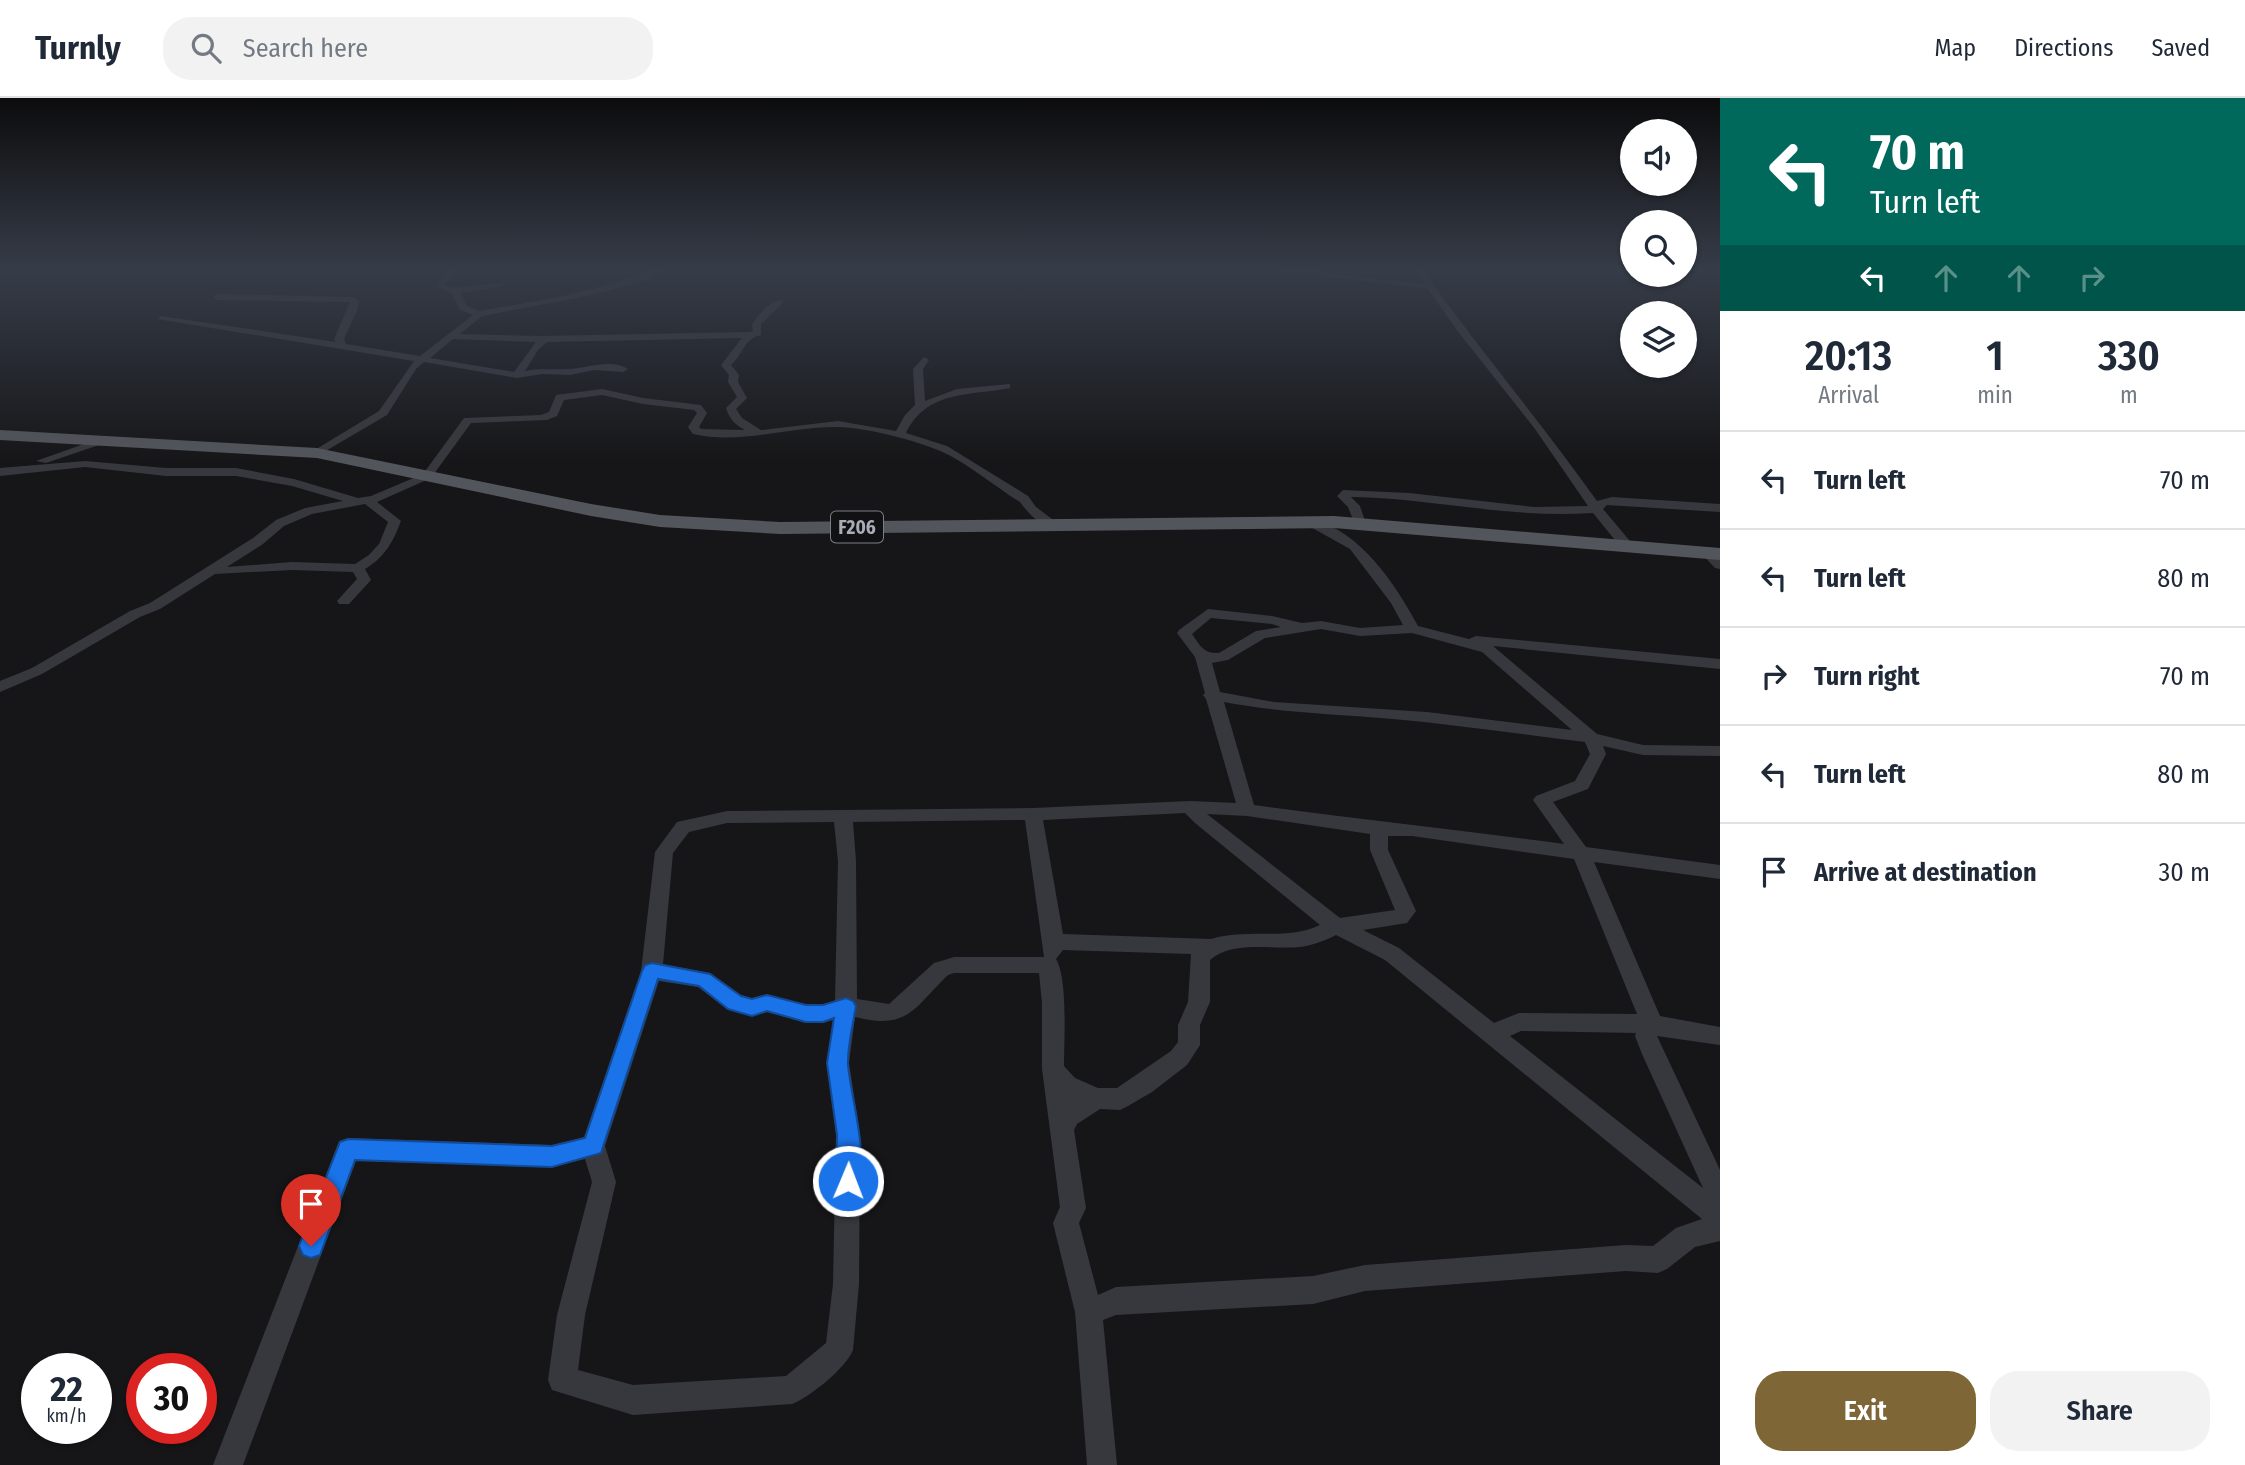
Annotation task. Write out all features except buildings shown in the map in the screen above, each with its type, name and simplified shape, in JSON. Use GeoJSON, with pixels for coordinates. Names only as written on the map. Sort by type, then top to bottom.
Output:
{"type":"FeatureCollection","features":[{"type":"Feature","properties":{"kind":"main road","name":"F206"},"geometry":{"type":"LineString","coordinates":[[0,435],[317,453],[591,510],[660,521],[720,526],[780,528],[1311,522],[1353,529],[1628,547],[1716,557]]}},
{"type":"Feature","properties":{"kind":"street"},"geometry":{"type":"LineString","coordinates":[[261,334],[517,375],[542,371],[570,372],[594,367],[624,369]]}},
{"type":"Feature","properties":{"kind":"street"},"geometry":{"type":"LineString","coordinates":[[342,334],[339,339],[343,346]]}},
{"type":"Feature","properties":{"kind":"street"},"geometry":{"type":"LineString","coordinates":[[317,453],[383,413],[412,367],[454,334]]}},
{"type":"Feature","properties":{"kind":"street"},"geometry":{"type":"LineString","coordinates":[[450,337],[545,339],[755,334]]}},
{"type":"Feature","properties":{"kind":"street"},"geometry":{"type":"LineString","coordinates":[[1464,334],[1539,427],[1596,509],[1628,547]]}},
{"type":"Feature","properties":{"kind":"street"},"geometry":{"type":"LineString","coordinates":[[750,335],[736,349],[735,357],[726,365],[734,376],[733,383],[742,398],[731,408],[736,420],[759,433]]}},
{"type":"Feature","properties":{"kind":"street"},"geometry":{"type":"LineString","coordinates":[[517,375],[534,348],[545,339]]}},
{"type":"Feature","properties":{"kind":"street"},"geometry":{"type":"LineString","coordinates":[[920,406],[918,369],[924,360]]}},
{"type":"Feature","properties":{"kind":"street"},"geometry":{"type":"LineString","coordinates":[[900,435],[912,413],[920,406],[969,390],[1006,386]]}},
{"type":"Feature","properties":{"kind":"street"},"geometry":{"type":"LineString","coordinates":[[0,687],[37,671],[135,614],[155,606],[294,516],[387,494],[427,475],[463,424],[471,419],[543,418],[553,414],[560,397],[592,391],[707,406],[739,401]]}},
{"type":"Feature","properties":{"kind":"street"},"geometry":{"type":"LineString","coordinates":[[707,406],[693,427],[697,432],[759,433],[838,424],[900,435],[948,451],[1024,499],[1032,510],[1054,525]]}},
{"type":"Feature","properties":{"kind":"street"},"geometry":{"type":"LineString","coordinates":[[0,472],[98,442]]}},
{"type":"Feature","properties":{"kind":"street"},"geometry":{"type":"LineString","coordinates":[[0,472],[85,464],[176,473],[209,470],[272,478],[362,501],[394,521],[385,545],[374,558],[358,568],[292,566],[222,571],[209,569]]}},
{"type":"Feature","properties":{"kind":"street"},"geometry":{"type":"LineString","coordinates":[[1412,629],[1398,602],[1355,546],[1354,506],[1343,496],[1347,492],[1394,494],[1473,505],[1563,511],[1596,509],[1603,502],[1612,500],[1720,508]]}},
{"type":"Feature","properties":{"kind":"street"},"geometry":{"type":"LineString","coordinates":[[344,600],[364,580],[358,568]]}},
{"type":"Feature","properties":{"kind":"street"},"geometry":{"type":"LineString","coordinates":[[1247,810],[1211,695],[1202,656],[1184,633],[1208,613],[1272,620],[1303,628]]}},
{"type":"Feature","properties":{"kind":"street"},"geometry":{"type":"LineString","coordinates":[[1202,656],[1211,659],[1223,657],[1261,634],[1328,625],[1360,632],[1412,629],[1487,649],[1591,738],[1598,754],[1582,785],[1542,800],[1581,854],[1653,1024]]}},
{"type":"Feature","properties":{"kind":"street"},"geometry":{"type":"LineString","coordinates":[[1433,636],[1720,664]]}},
{"type":"Feature","properties":{"kind":"street"},"geometry":{"type":"LineString","coordinates":[[1211,695],[1274,707],[1337,709],[1427,717],[1591,738],[1643,750],[1720,751]]}},
{"type":"Feature","properties":{"kind":"street"},"geometry":{"type":"LineString","coordinates":[[1190,807],[1201,819],[1336,926],[1392,954],[1494,1033],[1720,1217]]}},
{"type":"Feature","properties":{"kind":"street"},"geometry":{"type":"LineString","coordinates":[[843,816],[847,861],[846,1006],[838,1063],[848,1135],[846,1284],[839,1350],[792,1390],[633,1400],[562,1380],[571,1315],[604,1182],[593,1146],[652,971],[664,852],[683,827],[727,817],[1033,814],[1190,807],[1247,810],[1379,829],[1412,830],[1720,872]]}},
{"type":"Feature","properties":{"kind":"street"},"geometry":{"type":"LineString","coordinates":[[1033,814],[1054,942],[1049,965],[1053,1003],[1053,1069],[1073,1208],[1066,1223],[1089,1312],[1102,1465]]}},
{"type":"Feature","properties":{"kind":"street"},"geometry":{"type":"LineString","coordinates":[[1054,942],[1166,943],[1211,947],[1230,941],[1315,936],[1336,926],[1400,918],[1406,911],[1379,850],[1379,829]]}},
{"type":"Feature","properties":{"kind":"street"},"geometry":{"type":"LineString","coordinates":[[1053,1069],[1067,1084],[1097,1098],[1120,1099],[1179,1058],[1189,1045],[1189,1025],[1199,1002],[1200,957],[1211,947]]}},
{"type":"Feature","properties":{"kind":"street"},"geometry":{"type":"LineString","coordinates":[[652,971],[704,979],[735,1003],[752,1007],[767,1003],[806,1013],[823,1014],[846,1006],[876,1013],[892,1013],[941,969],[954,965],[1049,965]]}},
{"type":"Feature","properties":{"kind":"street"},"geometry":{"type":"LineString","coordinates":[[1494,1033],[1519,1022],[1653,1024],[1720,1036]]}},
{"type":"Feature","properties":{"kind":"street"},"geometry":{"type":"LineString","coordinates":[[1653,1024],[1646,1036],[1653,1054],[1711,1178],[1720,1190]]}},
{"type":"Feature","properties":{"kind":"street"},"geometry":{"type":"LineString","coordinates":[[1062,1129],[1069,1116],[1097,1098]]}},
{"type":"Feature","properties":{"kind":"street"},"geometry":{"type":"LineString","coordinates":[[228,1465],[348,1149],[552,1156],[593,1146]]}},
{"type":"Feature","properties":{"kind":"street"},"geometry":{"type":"LineString","coordinates":[[1089,1312],[1116,1301],[1248,1296],[1312,1290],[1365,1278],[1612,1259],[1658,1260],[1679,1239],[1692,1232],[1720,1228]]}},
{"type":"Feature","properties":{"kind":"route"},"geometry":{"type":"LineString","coordinates":[[311,1246],[348,1149],[552,1156],[593,1146],[652,971],[704,979],[735,1003],[752,1007],[767,1003],[806,1013],[823,1014],[846,1006],[838,1063],[848,1135],[848,1181]]}}]}
